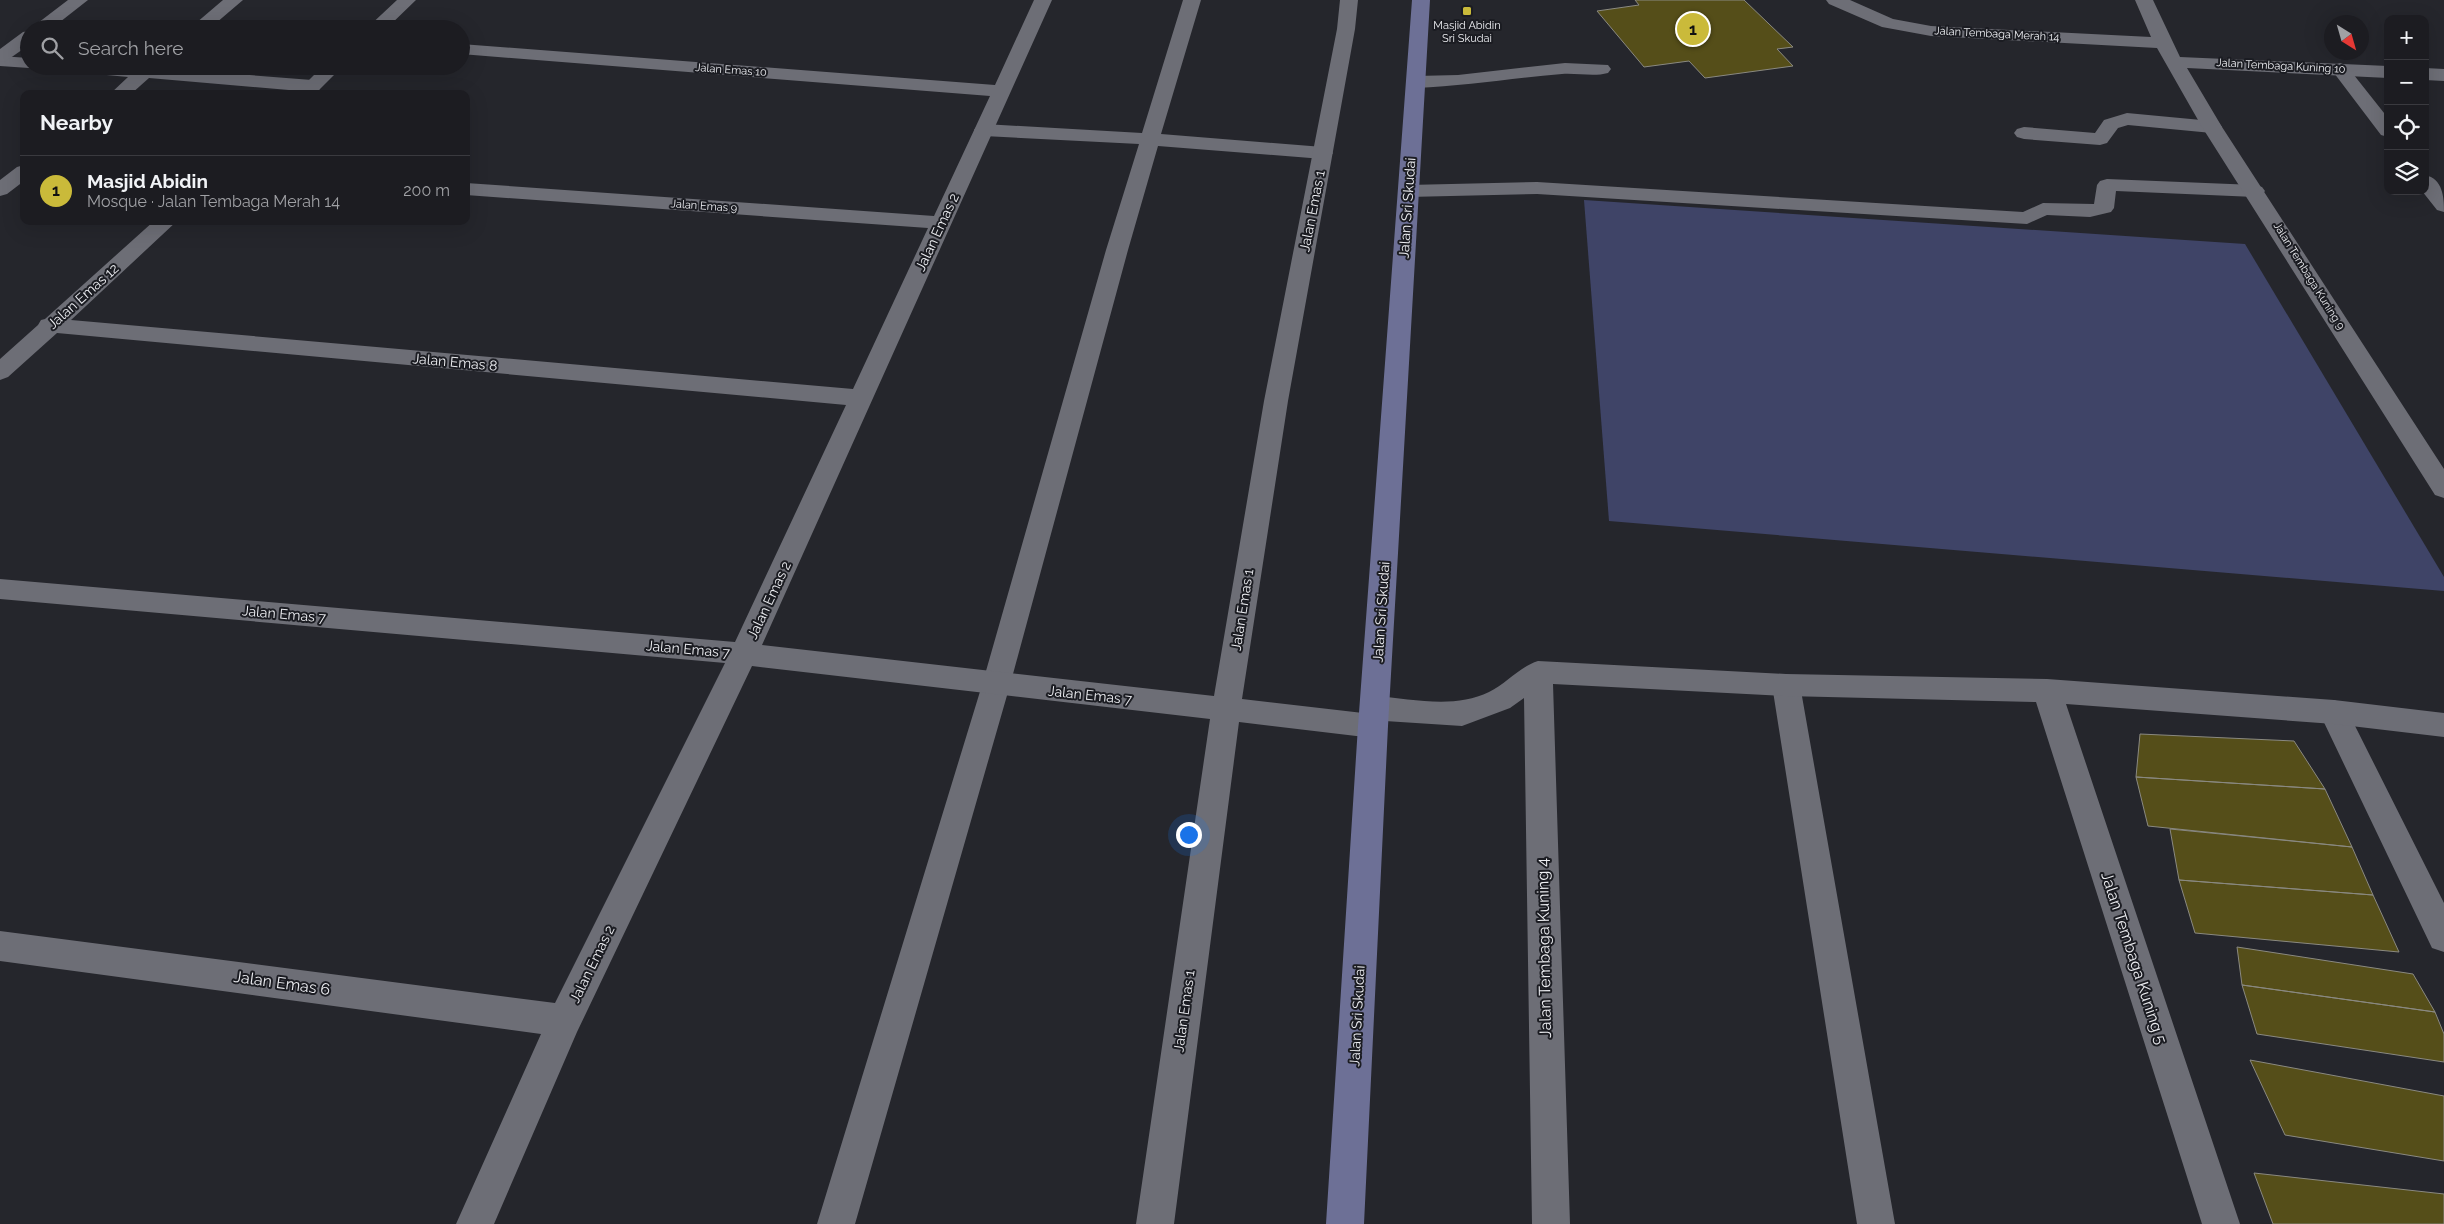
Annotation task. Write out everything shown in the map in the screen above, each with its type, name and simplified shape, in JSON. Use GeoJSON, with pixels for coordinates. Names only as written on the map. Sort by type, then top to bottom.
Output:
{"type":"FeatureCollection","features":[{"type":"Feature","properties":{"kind":"street"},"geometry":{"type":"LineString","coordinates":[[52,20],[80,0]]}},
{"type":"Feature","properties":{"kind":"street"},"geometry":{"type":"LineString","coordinates":[[209,20],[234,0]]}},
{"type":"Feature","properties":{"kind":"street"},"geometry":{"type":"LineString","coordinates":[[385,20],[406,0]]}},
{"type":"Feature","properties":{"kind":"street","name":"Jalan Emas 2"},"geometry":{"type":"LineString","coordinates":[[475,1224],[564,1021],[744,654],[1043,0]]}},
{"type":"Feature","properties":{"kind":"street"},"geometry":{"type":"LineString","coordinates":[[836,1224],[996,685],[1117,250],[1192,0]]}},
{"type":"Feature","properties":{"kind":"street","name":"Jalan Emas 1"},"geometry":{"type":"LineString","coordinates":[[1155,1224],[1226,709],[1276,401],[1349,0]]}},
{"type":"Feature","properties":{"kind":"street","name":"Jalan Sri Skudai"},"geometry":{"type":"LineString","coordinates":[[1345,1224],[1374,717],[1422,0]]}},
{"type":"Feature","properties":{"kind":"street","name":"Jalan Tembaga Merah 14"},"geometry":{"type":"LineString","coordinates":[[1835,0],[1888,23],[1931,31],[2163,43]]}},
{"type":"Feature","properties":{"kind":"street","name":"Jalan Tembaga Kuning 9"},"geometry":{"type":"LineString","coordinates":[[2144,0],[2163,43],[2212,127],[2255,191],[2444,489]]}},
{"type":"Feature","properties":{"kind":"street"},"geometry":{"type":"LineString","coordinates":[[0,56],[20,42]]}},
{"type":"Feature","properties":{"kind":"street","name":"Jalan Emas 10"},"geometry":{"type":"LineString","coordinates":[[470,50],[1002,91]]}},
{"type":"Feature","properties":{"kind":"street"},"geometry":{"type":"LineString","coordinates":[[0,61],[20,62]]}},
{"type":"Feature","properties":{"kind":"street","name":"Jalan Tembaga Kuning 10"},"geometry":{"type":"LineString","coordinates":[[2175,62],[2384,72]]}},
{"type":"Feature","properties":{"kind":"street"},"geometry":{"type":"LineString","coordinates":[[1416,82],[1458,81],[1565,68],[1602,69]]}},
{"type":"Feature","properties":{"kind":"street"},"geometry":{"type":"LineString","coordinates":[[2340,69],[2384,127]]}},
{"type":"Feature","properties":{"kind":"street"},"geometry":{"type":"LineString","coordinates":[[2429,74],[2444,74]]}},
{"type":"Feature","properties":{"kind":"street"},"geometry":{"type":"LineString","coordinates":[[124,90],[143,75]]}},
{"type":"Feature","properties":{"kind":"street"},"geometry":{"type":"LineString","coordinates":[[189,75],[308,90],[324,75]]}},
{"type":"Feature","properties":{"kind":"street"},"geometry":{"type":"LineString","coordinates":[[2024,132],[2100,139],[2111,124],[2127,119],[2212,127]]}},
{"type":"Feature","properties":{"kind":"street"},"geometry":{"type":"LineString","coordinates":[[984,130],[1150,139],[1322,153]]}},
{"type":"Feature","properties":{"kind":"street"},"geometry":{"type":"LineString","coordinates":[[0,190],[20,174]]}},
{"type":"Feature","properties":{"kind":"street"},"geometry":{"type":"LineString","coordinates":[[1408,191],[1537,188],[2027,218],[2043,209],[2090,211],[2104,208],[2107,185],[2255,191]]}},
{"type":"Feature","properties":{"kind":"street"},"geometry":{"type":"LineString","coordinates":[[2429,186],[2444,206]]}},
{"type":"Feature","properties":{"kind":"street","name":"Jalan Emas 9"},"geometry":{"type":"LineString","coordinates":[[470,189],[941,223]]}},
{"type":"Feature","properties":{"kind":"street","name":"Jalan Emas 12"},"geometry":{"type":"LineString","coordinates":[[0,372],[163,225]]}},
{"type":"Feature","properties":{"kind":"street","name":"Jalan Emas 8"},"geometry":{"type":"LineString","coordinates":[[49,326],[861,398]]}},
{"type":"Feature","properties":{"kind":"street","name":"Jalan Emas 7"},"geometry":{"type":"LineString","coordinates":[[0,589],[744,654],[996,685],[1226,709],[1374,717],[1462,714],[1500,700],[1538,672]]}},
{"type":"Feature","properties":{"kind":"street"},"geometry":{"type":"LineString","coordinates":[[1538,672],[1786,685],[2047,691],[2334,712],[2444,725]]}},
{"type":"Feature","properties":{"kind":"street","name":"Jalan Tembaga Kuning 4"},"geometry":{"type":"LineString","coordinates":[[1538,672],[1551,1224]]}},
{"type":"Feature","properties":{"kind":"street"},"geometry":{"type":"LineString","coordinates":[[1786,685],[1876,1224]]}},
{"type":"Feature","properties":{"kind":"street","name":"Jalan Tembaga Kuning 5"},"geometry":{"type":"LineString","coordinates":[[2047,691],[2221,1224]]}},
{"type":"Feature","properties":{"kind":"street"},"geometry":{"type":"LineString","coordinates":[[2334,712],[2444,937]]}},
{"type":"Feature","properties":{"kind":"street","name":"Jalan Emas 6"},"geometry":{"type":"LineString","coordinates":[[0,946],[564,1021]]}},
{"type":"Feature","properties":{"kind":"shaded area"},"geometry":{"type":"Polygon","coordinates":[[[1584,200],[2245,244],[2444,577],[2444,591],[1609,521],[1584,200]]]}},
{"type":"Feature","properties":{"kind":"building"},"geometry":{"type":"Polygon","coordinates":[[[1635,0],[1744,0],[1793,47],[1777,49],[1793,66],[1705,78],[1689,61],[1644,67],[1597,11],[1639,5],[1635,0]]]}},
{"type":"Feature","properties":{"kind":"building"},"geometry":{"type":"Polygon","coordinates":[[[2140,734],[2294,741],[2325,789],[2136,777],[2140,734]]]}},
{"type":"Feature","properties":{"kind":"building"},"geometry":{"type":"Polygon","coordinates":[[[2136,777],[2325,789],[2352,847],[2148,826],[2136,777]]]}},
{"type":"Feature","properties":{"kind":"building"},"geometry":{"type":"Polygon","coordinates":[[[2170,829],[2352,847],[2373,895],[2179,880],[2170,829]]]}},
{"type":"Feature","properties":{"kind":"building"},"geometry":{"type":"Polygon","coordinates":[[[2179,880],[2373,895],[2399,952],[2195,933],[2179,880]]]}},
{"type":"Feature","properties":{"kind":"building"},"geometry":{"type":"Polygon","coordinates":[[[2237,947],[2413,974],[2435,1012],[2242,985],[2237,947]]]}},
{"type":"Feature","properties":{"kind":"building"},"geometry":{"type":"Polygon","coordinates":[[[2242,985],[2435,1012],[2444,1034],[2444,1062],[2257,1034],[2242,985]]]}},
{"type":"Feature","properties":{"kind":"building"},"geometry":{"type":"Polygon","coordinates":[[[2250,1060],[2444,1096],[2444,1161],[2285,1135],[2250,1060]]]}},
{"type":"Feature","properties":{"kind":"building"},"geometry":{"type":"Polygon","coordinates":[[[2254,1173],[2444,1194],[2444,1224],[2273,1224],[2254,1173]]]}},
{"type":"Feature","properties":{"kind":"place","name":"Masjid Abidin Sri Skudai"},"geometry":{"type":"Point","coordinates":[1467,11]}},
{"type":"Feature","properties":{"kind":"place","name":"Masjid Abidin"},"geometry":{"type":"Point","coordinates":[1693,29]}}]}
